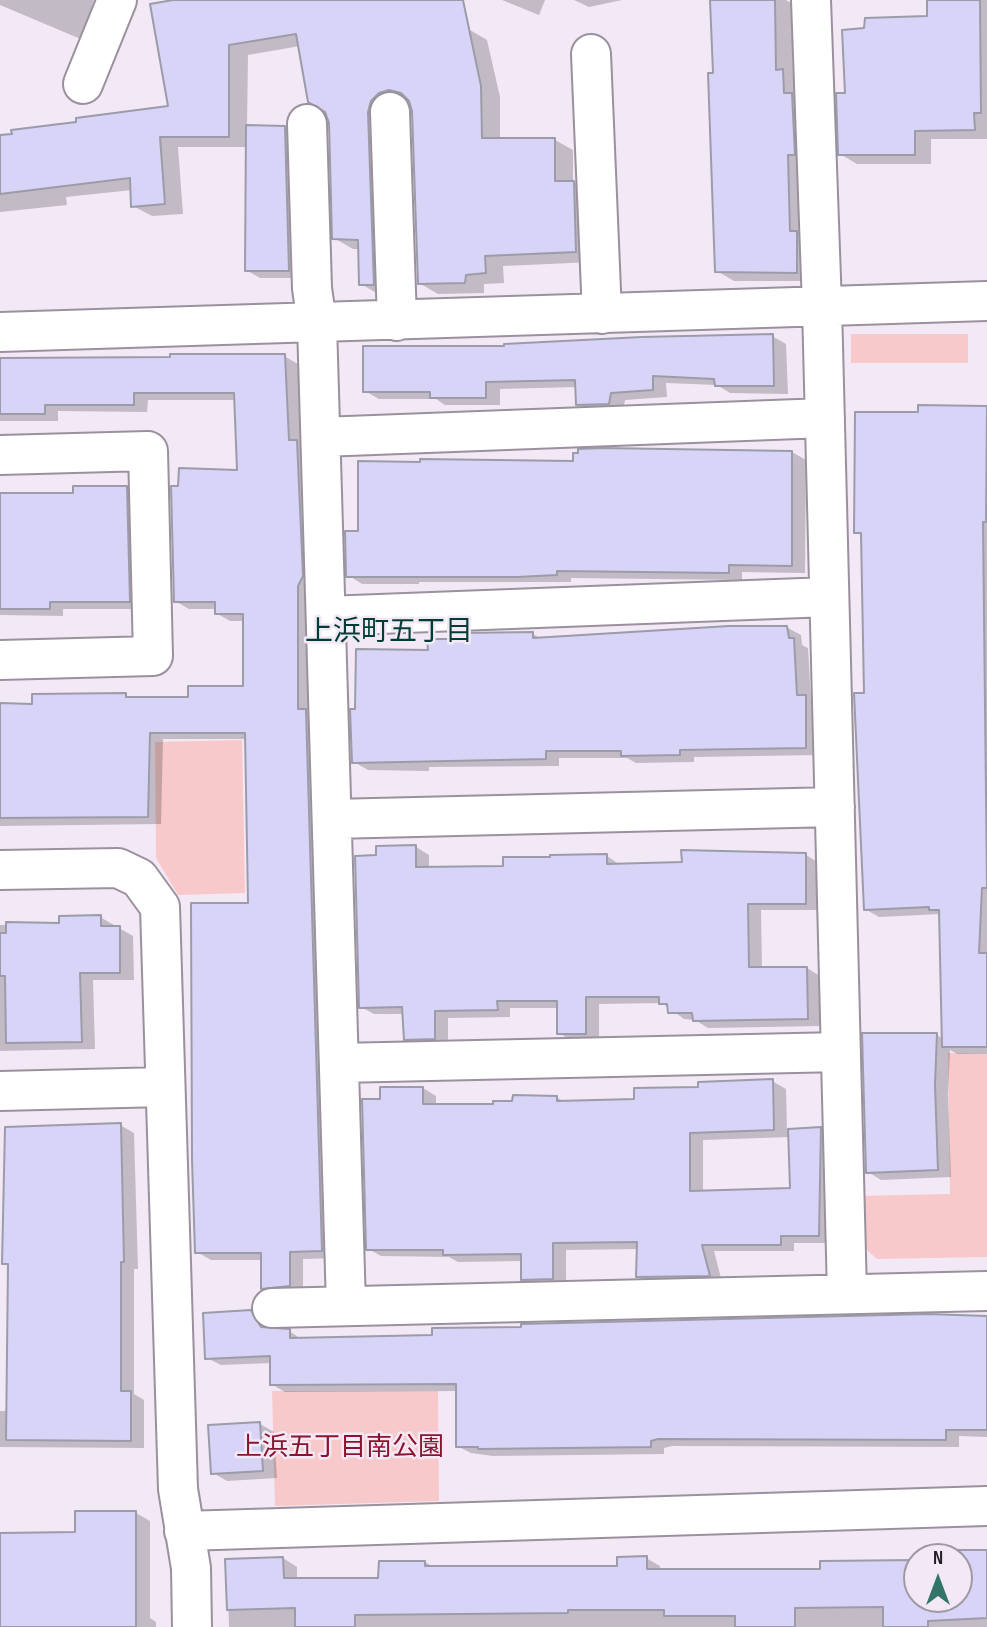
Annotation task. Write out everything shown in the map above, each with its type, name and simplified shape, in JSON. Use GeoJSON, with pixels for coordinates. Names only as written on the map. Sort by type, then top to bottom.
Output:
{"type":"FeatureCollection","features":[{"type":"Feature","properties":{"kind":"street"},"geometry":{"type":"LineString","coordinates":[[83,84],[117,0]]}},
{"type":"Feature","properties":{"kind":"street"},"geometry":{"type":"LineString","coordinates":[[811,0],[822,306],[847,1294]]}},
{"type":"Feature","properties":{"kind":"street"},"geometry":{"type":"LineString","coordinates":[[591,54],[602,313]]}},
{"type":"Feature","properties":{"kind":"street"},"geometry":{"type":"LineString","coordinates":[[390,111],[397,321]]}},
{"type":"Feature","properties":{"kind":"street"},"geometry":{"type":"LineString","coordinates":[[307,124],[312,288],[317,324],[321,438],[346,1306]]}},
{"type":"Feature","properties":{"kind":"street"},"geometry":{"type":"LineString","coordinates":[[0,332],[987,302]]}},
{"type":"Feature","properties":{"kind":"street"},"geometry":{"type":"LineString","coordinates":[[321,438],[825,418]]}},
{"type":"Feature","properties":{"kind":"street"},"geometry":{"type":"LineString","coordinates":[[0,455],[148,451],[153,656],[0,660]]}},
{"type":"Feature","properties":{"kind":"street"},"geometry":{"type":"LineString","coordinates":[[326,616],[830,597]]}},
{"type":"Feature","properties":{"kind":"street"},"geometry":{"type":"LineString","coordinates":[[332,819],[835,807]]}},
{"type":"Feature","properties":{"kind":"street"},"geometry":{"type":"LineString","coordinates":[[0,870],[118,868],[148,887],[160,907],[178,1489],[191,1568],[192,1627]]}},
{"type":"Feature","properties":{"kind":"street"},"geometry":{"type":"LineString","coordinates":[[339,1063],[841,1052]]}},
{"type":"Feature","properties":{"kind":"street"},"geometry":{"type":"LineString","coordinates":[[0,1091],[165,1087]]}},
{"type":"Feature","properties":{"kind":"street"},"geometry":{"type":"LineString","coordinates":[[272,1308],[987,1291]]}},
{"type":"Feature","properties":{"kind":"street"},"geometry":{"type":"LineString","coordinates":[[184,1531],[987,1506]]}},
{"type":"Feature","properties":{"kind":"green space"},"geometry":{"type":"Polygon","coordinates":[[[851,334],[968,334],[968,363],[851,363],[851,334]]]}},
{"type":"Feature","properties":{"kind":"green space"},"geometry":{"type":"Polygon","coordinates":[[[242,740],[245,893],[178,895],[156,858],[155,742],[242,740]]]}},
{"type":"Feature","properties":{"kind":"green space"},"geometry":{"type":"Polygon","coordinates":[[[948,1053],[987,1054],[987,1257],[877,1259],[858,1242],[856,1196],[950,1194],[948,1053]]]}},
{"type":"Feature","properties":{"kind":"green space","name":"上浜五丁目南公園"},"geometry":{"type":"Polygon","coordinates":[[[272,1391],[438,1391],[439,1501],[275,1506],[272,1391]]]}},
{"type":"Feature","properties":{"kind":"building"},"geometry":{"type":"Polygon","coordinates":[[[173,0],[463,0],[481,86],[482,138],[555,138],[555,181],[574,181],[576,252],[485,256],[486,273],[466,275],[465,283],[418,284],[412,111],[409,101],[401,93],[389,90],[379,93],[371,101],[368,112],[374,285],[359,285],[358,240],[332,239],[329,123],[325,112],[308,102],[296,34],[229,45],[229,137],[160,137],[165,204],[131,207],[130,178],[0,194],[0,135],[12,134],[11,130],[76,122],[76,118],[168,106],[150,4],[173,0]]]}},
{"type":"Feature","properties":{"kind":"building"},"geometry":{"type":"Polygon","coordinates":[[[710,0],[775,0],[776,70],[783,69],[784,93],[792,93],[795,155],[788,155],[790,231],[797,231],[797,273],[715,272],[708,73],[713,73],[710,0]]]}},
{"type":"Feature","properties":{"kind":"building"},"geometry":{"type":"Polygon","coordinates":[[[927,0],[980,0],[981,113],[974,113],[975,130],[915,131],[915,155],[838,155],[836,93],[845,93],[842,30],[864,28],[865,18],[927,16],[927,0]]]}},
{"type":"Feature","properties":{"kind":"building"},"geometry":{"type":"Polygon","coordinates":[[[246,125],[285,126],[289,271],[245,271],[246,125]]]}},
{"type":"Feature","properties":{"kind":"building"},"geometry":{"type":"Polygon","coordinates":[[[773,334],[774,386],[715,386],[714,379],[653,376],[653,390],[611,393],[609,404],[576,405],[575,380],[486,382],[486,398],[430,398],[430,392],[363,392],[363,346],[504,346],[642,337],[773,334]]]}},
{"type":"Feature","properties":{"kind":"building"},"geometry":{"type":"Polygon","coordinates":[[[170,354],[285,354],[289,440],[297,440],[303,576],[298,586],[298,709],[306,709],[322,1251],[290,1252],[290,1286],[261,1289],[261,1253],[195,1253],[191,903],[248,903],[245,733],[150,733],[148,817],[0,818],[0,703],[32,704],[32,694],[126,693],[126,697],[188,697],[188,686],[243,686],[243,614],[215,614],[215,602],[174,602],[171,486],[178,486],[179,468],[237,470],[234,393],[134,393],[134,405],[45,405],[45,414],[0,414],[0,358],[170,357],[170,354]]]}},
{"type":"Feature","properties":{"kind":"building"},"geometry":{"type":"Polygon","coordinates":[[[918,405],[987,406],[986,522],[983,522],[987,888],[982,888],[979,953],[987,953],[987,1047],[942,1047],[939,910],[929,910],[929,907],[864,910],[854,693],[864,693],[861,533],[854,533],[855,412],[918,412],[918,405]]]}},
{"type":"Feature","properties":{"kind":"building"},"geometry":{"type":"Polygon","coordinates":[[[578,449],[792,451],[792,566],[729,565],[729,573],[557,571],[557,575],[517,577],[346,577],[345,531],[358,531],[358,461],[573,461],[573,453],[578,453],[578,449]]]}},
{"type":"Feature","properties":{"kind":"building"},"geometry":{"type":"Polygon","coordinates":[[[73,486],[127,486],[130,602],[50,602],[50,609],[0,609],[0,493],[73,493],[73,486]]]}},
{"type":"Feature","properties":{"kind":"building"},"geometry":{"type":"Polygon","coordinates":[[[729,626],[787,626],[789,638],[794,638],[797,695],[806,695],[806,748],[680,750],[680,755],[621,756],[621,751],[546,751],[546,759],[352,763],[350,709],[355,709],[356,649],[428,650],[427,639],[462,639],[461,633],[533,632],[533,638],[729,626]]]}},
{"type":"Feature","properties":{"kind":"building"},"geometry":{"type":"Polygon","coordinates":[[[416,845],[416,867],[503,866],[503,857],[550,855],[607,854],[607,864],[682,862],[681,850],[806,853],[806,904],[748,904],[749,967],[807,967],[808,1019],[693,1021],[692,1013],[668,1013],[667,1004],[659,1004],[659,997],[586,997],[586,1034],[557,1034],[557,1001],[497,1001],[498,1010],[435,1011],[435,1039],[404,1040],[402,1007],[359,1008],[355,856],[376,855],[376,846],[416,845]]]}},
{"type":"Feature","properties":{"kind":"building"},"geometry":{"type":"Polygon","coordinates":[[[101,915],[101,926],[120,926],[120,973],[80,973],[82,1042],[6,1043],[5,976],[0,976],[0,933],[6,933],[6,922],[59,923],[59,916],[101,915]]]}},
{"type":"Feature","properties":{"kind":"building"},"geometry":{"type":"Polygon","coordinates":[[[862,1033],[937,1033],[935,1085],[938,1170],[866,1173],[862,1033]]]}},
{"type":"Feature","properties":{"kind":"building"},"geometry":{"type":"Polygon","coordinates":[[[773,1079],[774,1130],[690,1133],[690,1191],[790,1188],[788,1129],[821,1127],[819,1236],[781,1236],[781,1245],[702,1245],[710,1276],[636,1277],[637,1242],[553,1243],[553,1279],[521,1280],[521,1254],[443,1255],[443,1250],[366,1250],[362,1099],[380,1099],[380,1087],[423,1087],[423,1104],[493,1104],[493,1101],[512,1101],[513,1095],[557,1096],[557,1101],[634,1099],[634,1088],[698,1087],[698,1082],[773,1079]]]}},
{"type":"Feature","properties":{"kind":"building"},"geometry":{"type":"Polygon","coordinates":[[[121,1123],[124,1262],[121,1262],[121,1391],[131,1391],[131,1441],[6,1440],[8,1264],[2,1264],[5,1127],[121,1123]]]}},
{"type":"Feature","properties":{"kind":"building"},"geometry":{"type":"Polygon","coordinates":[[[251,1310],[261,1327],[290,1329],[290,1338],[432,1335],[432,1328],[521,1327],[521,1324],[928,1314],[987,1316],[987,1430],[946,1430],[946,1440],[658,1439],[651,1441],[651,1447],[456,1447],[456,1384],[270,1385],[270,1356],[205,1359],[203,1313],[251,1310]]]}},
{"type":"Feature","properties":{"kind":"building"},"geometry":{"type":"Polygon","coordinates":[[[260,1422],[263,1471],[211,1474],[208,1425],[260,1422]]]}},
{"type":"Feature","properties":{"kind":"building"},"geometry":{"type":"Polygon","coordinates":[[[75,1511],[136,1511],[136,1627],[0,1627],[0,1533],[75,1532],[75,1511]]]}},
{"type":"Feature","properties":{"kind":"building"},"geometry":{"type":"Polygon","coordinates":[[[973,1550],[987,1550],[987,1618],[928,1621],[928,1627],[883,1627],[883,1607],[795,1608],[795,1627],[735,1627],[735,1616],[664,1616],[664,1610],[568,1610],[568,1613],[355,1615],[355,1627],[295,1627],[295,1608],[227,1610],[225,1559],[283,1557],[284,1578],[378,1578],[379,1561],[425,1561],[425,1566],[617,1566],[617,1557],[647,1556],[647,1569],[820,1569],[820,1561],[903,1560],[903,1613],[973,1613],[973,1550]]]}},
{"type":"Feature","properties":{"kind":"district","name":"上浜町五丁目"},"geometry":{"type":"Point","coordinates":[389,633]}}]}
